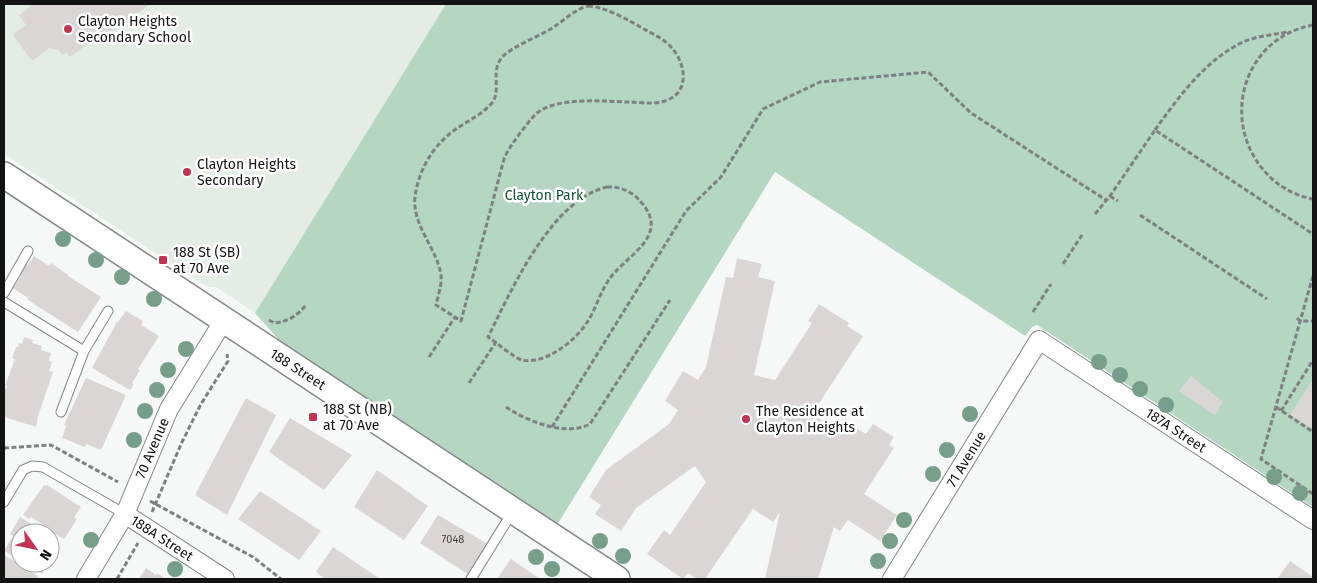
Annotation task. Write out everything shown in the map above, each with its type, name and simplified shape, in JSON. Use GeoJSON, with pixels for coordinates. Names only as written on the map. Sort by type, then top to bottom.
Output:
{"type":"FeatureCollection","features":[{"type":"Feature","properties":{"kind":"street","name":"188 Street"},"geometry":{"type":"LineString","coordinates":[[4,175],[617,579]]}},
{"type":"Feature","properties":{"kind":"street","name":"70 Avenue"},"geometry":{"type":"LineString","coordinates":[[86,579],[124,514],[168,409],[224,320]]}},
{"type":"Feature","properties":{"kind":"street","name":"187A Street"},"geometry":{"type":"LineString","coordinates":[[1039,340],[1313,520]]}},
{"type":"Feature","properties":{"kind":"street","name":"71 Avenue"},"geometry":{"type":"LineString","coordinates":[[892,579],[1039,340]]}},
{"type":"Feature","properties":{"kind":"street","name":"188A Street"},"geometry":{"type":"LineString","coordinates":[[124,514],[225,579]]}},
{"type":"Feature","properties":{"kind":"lane"},"geometry":{"type":"LineString","coordinates":[[4,293],[28,251]]}},
{"type":"Feature","properties":{"kind":"lane"},"geometry":{"type":"LineString","coordinates":[[4,302],[84,351]]}},
{"type":"Feature","properties":{"kind":"lane"},"geometry":{"type":"LineString","coordinates":[[61,412],[84,351],[108,311]]}},
{"type":"Feature","properties":{"kind":"lane"},"geometry":{"type":"LineString","coordinates":[[4,502],[23,470],[32,466],[43,467],[124,514]]}},
{"type":"Feature","properties":{"kind":"lane"},"geometry":{"type":"LineString","coordinates":[[470,579],[513,511]]}},
{"type":"Feature","properties":{"kind":"path"},"geometry":{"type":"LineString","coordinates":[[588,6],[596,7],[632,22],[671,46],[682,68],[684,79],[682,88],[672,98],[659,103],[563,103],[538,112],[508,150],[500,169],[461,321],[455,317],[436,305],[441,277],[439,266],[420,226],[416,213],[415,199],[422,170],[438,146],[451,133],[480,113],[492,102],[496,92],[496,69],[500,60],[578,10],[588,6]]}},
{"type":"Feature","properties":{"kind":"path"},"geometry":{"type":"LineString","coordinates":[[1313,25],[1282,37],[1263,53],[1249,75],[1241,100],[1242,125],[1249,150],[1255,160],[1272,180],[1289,191],[1313,199]]}},
{"type":"Feature","properties":{"kind":"path"},"geometry":{"type":"LineString","coordinates":[[1095,214],[1110,196],[1155,130],[1189,85],[1213,63],[1239,44],[1254,38],[1294,32]]}},
{"type":"Feature","properties":{"kind":"path"},"geometry":{"type":"LineString","coordinates":[[552,427],[686,211],[721,177],[763,109],[815,83],[928,72],[971,113],[1106,200]]}},
{"type":"Feature","properties":{"kind":"path"},"geometry":{"type":"LineString","coordinates":[[1155,130],[1313,234]]}},
{"type":"Feature","properties":{"kind":"path"},"geometry":{"type":"LineString","coordinates":[[607,187],[616,187],[639,199],[651,219],[647,238],[642,248],[614,272],[581,331],[567,345],[543,359],[522,360],[496,342],[488,337],[516,280],[537,246],[570,208],[592,192],[607,187]]}},
{"type":"Feature","properties":{"kind":"path"},"geometry":{"type":"LineString","coordinates":[[1110,196],[1118,201]]}},
{"type":"Feature","properties":{"kind":"path"},"geometry":{"type":"LineString","coordinates":[[1140,216],[1266,299]]}},
{"type":"Feature","properties":{"kind":"path"},"geometry":{"type":"LineString","coordinates":[[1063,264],[1082,236]]}},
{"type":"Feature","properties":{"kind":"path"},"geometry":{"type":"LineString","coordinates":[[1313,276],[1299,319],[1261,459],[1313,494]]}},
{"type":"Feature","properties":{"kind":"path"},"geometry":{"type":"LineString","coordinates":[[1033,312],[1051,284]]}},
{"type":"Feature","properties":{"kind":"path"},"geometry":{"type":"LineString","coordinates":[[506,407],[523,418],[552,427],[580,428],[590,424],[670,300]]}},
{"type":"Feature","properties":{"kind":"path"},"geometry":{"type":"LineString","coordinates":[[269,320],[274,323],[288,319],[298,314],[307,304]]}},
{"type":"Feature","properties":{"kind":"path"},"geometry":{"type":"LineString","coordinates":[[429,357],[455,317]]}},
{"type":"Feature","properties":{"kind":"path"},"geometry":{"type":"LineString","coordinates":[[1299,319],[1313,321]]}},
{"type":"Feature","properties":{"kind":"path"},"geometry":{"type":"LineString","coordinates":[[469,383],[496,342]]}},
{"type":"Feature","properties":{"kind":"path"},"geometry":{"type":"LineString","coordinates":[[151,515],[182,442],[201,404],[228,361],[227,354]]}},
{"type":"Feature","properties":{"kind":"path"},"geometry":{"type":"LineString","coordinates":[[1281,411],[1313,360]]}},
{"type":"Feature","properties":{"kind":"path"},"geometry":{"type":"LineString","coordinates":[[1276,407],[1313,432]]}},
{"type":"Feature","properties":{"kind":"path"},"geometry":{"type":"LineString","coordinates":[[4,448],[50,445],[121,484]]}},
{"type":"Feature","properties":{"kind":"path"},"geometry":{"type":"LineString","coordinates":[[156,505],[253,556],[281,579]]}},
{"type":"Feature","properties":{"kind":"path"},"geometry":{"type":"LineString","coordinates":[[117,579],[142,536]]}},
{"type":"Feature","properties":{"kind":"shaded area","name":"Clayton Heights Secondary"},"geometry":{"type":"Polygon","coordinates":[[[4,4],[446,4],[255,313],[216,287],[209,287],[201,283],[4,154],[4,4]]]}},
{"type":"Feature","properties":{"kind":"green space","name":"Clayton Park"},"geometry":{"type":"Polygon","coordinates":[[[446,4],[1313,4],[1313,507],[1037,325],[1032,327],[1025,336],[775,172],[557,525],[305,361],[279,340],[255,313],[446,4]]]}},
{"type":"Feature","properties":{"kind":"building","name":"Clayton Heights Secondary School"},"geometry":{"type":"Polygon","coordinates":[[[28,4],[151,4],[107,35],[104,32],[70,57],[66,52],[62,55],[59,50],[49,48],[32,61],[13,35],[26,25],[19,15],[30,7],[28,4]]]}},
{"type":"Feature","properties":{"kind":"building"},"geometry":{"type":"Polygon","coordinates":[[[34,256],[49,266],[51,263],[101,297],[78,332],[13,288],[21,276],[19,272],[25,263],[28,265],[34,256]]]}},
{"type":"Feature","properties":{"kind":"building","name":"The Residence at Clayton Heights"},"geometry":{"type":"Polygon","coordinates":[[[737,258],[762,264],[758,277],[775,281],[754,375],[775,380],[812,323],[808,321],[819,304],[849,323],[847,326],[863,336],[812,414],[843,434],[849,424],[866,434],[873,424],[894,437],[889,445],[894,448],[864,494],[897,515],[880,541],[848,520],[840,531],[834,527],[818,579],[765,579],[780,512],[773,522],[753,509],[705,579],[697,579],[688,573],[683,579],[647,554],[664,530],[670,535],[706,482],[695,466],[636,508],[621,531],[595,514],[601,505],[589,497],[606,470],[669,424],[678,410],[665,401],[683,371],[698,380],[706,367],[726,277],[733,278],[737,258]]]}},
{"type":"Feature","properties":{"kind":"building"},"geometry":{"type":"Polygon","coordinates":[[[126,311],[143,321],[141,325],[159,336],[138,369],[140,370],[130,390],[92,368],[117,322],[126,311]]]}},
{"type":"Feature","properties":{"kind":"building"},"geometry":{"type":"Polygon","coordinates":[[[24,337],[33,340],[32,343],[42,346],[41,350],[51,353],[49,361],[52,362],[49,371],[53,372],[36,427],[4,417],[4,391],[15,359],[12,358],[16,347],[18,347],[19,343],[22,344],[24,337]]]}},
{"type":"Feature","properties":{"kind":"building"},"geometry":{"type":"Polygon","coordinates":[[[1191,376],[1223,402],[1215,415],[1179,391],[1191,376]]]}},
{"type":"Feature","properties":{"kind":"building"},"geometry":{"type":"Polygon","coordinates":[[[86,378],[126,395],[101,450],[86,444],[85,447],[62,438],[66,426],[64,425],[86,378]]]}},
{"type":"Feature","properties":{"kind":"building"},"geometry":{"type":"Polygon","coordinates":[[[1313,379],[1313,429],[1290,415],[1313,379]]]}},
{"type":"Feature","properties":{"kind":"building"},"geometry":{"type":"Polygon","coordinates":[[[246,398],[276,415],[227,515],[195,495],[246,398]]]}},
{"type":"Feature","properties":{"kind":"building"},"geometry":{"type":"Polygon","coordinates":[[[290,418],[352,455],[324,490],[269,452],[290,418]]]}},
{"type":"Feature","properties":{"kind":"building"},"geometry":{"type":"Polygon","coordinates":[[[377,470],[428,506],[404,540],[354,507],[377,470]]]}},
{"type":"Feature","properties":{"kind":"building"},"geometry":{"type":"Polygon","coordinates":[[[44,485],[47,485],[81,507],[74,517],[77,519],[64,539],[60,537],[60,523],[40,523],[31,517],[29,519],[23,515],[44,485]]]}},
{"type":"Feature","properties":{"kind":"building"},"geometry":{"type":"Polygon","coordinates":[[[260,491],[321,531],[299,560],[238,519],[260,491]]]}},
{"type":"Feature","properties":{"kind":"building"},"geometry":{"type":"Polygon","coordinates":[[[438,515],[488,544],[472,577],[420,543],[438,515]]]}},
{"type":"Feature","properties":{"kind":"building"},"geometry":{"type":"Polygon","coordinates":[[[20,517],[30,523],[16,523],[20,517]]]}},
{"type":"Feature","properties":{"kind":"building"},"geometry":{"type":"Polygon","coordinates":[[[10,541],[10,554],[4,551],[10,541]]]}},
{"type":"Feature","properties":{"kind":"building"},"geometry":{"type":"Polygon","coordinates":[[[333,547],[380,579],[325,579],[316,572],[333,547]]]}},
{"type":"Feature","properties":{"kind":"building"},"geometry":{"type":"Polygon","coordinates":[[[4,555],[10,559],[10,573],[33,573],[38,576],[36,579],[4,579],[4,555]]]}},
{"type":"Feature","properties":{"kind":"building"},"geometry":{"type":"Polygon","coordinates":[[[511,559],[540,579],[497,579],[511,559]]]}},
{"type":"Feature","properties":{"kind":"building"},"geometry":{"type":"Polygon","coordinates":[[[1290,561],[1313,577],[1313,579],[1277,579],[1290,561]]]}},
{"type":"Feature","properties":{"kind":"building"},"geometry":{"type":"Polygon","coordinates":[[[146,568],[156,575],[157,573],[166,579],[139,579],[146,568]]]}},
{"type":"Feature","properties":{"kind":"place","name":"Clayton Heights Secondary School"},"geometry":{"type":"Point","coordinates":[68,29]}},
{"type":"Feature","properties":{"kind":"place","name":"Clayton Heights Secondary"},"geometry":{"type":"Point","coordinates":[187,172]}},
{"type":"Feature","properties":{"kind":"place","name":"188 St (SB) at 70 Ave"},"geometry":{"type":"Point","coordinates":[163,260]}},
{"type":"Feature","properties":{"kind":"place","name":"188 St (NB) at 70 Ave"},"geometry":{"type":"Point","coordinates":[313,417]}},
{"type":"Feature","properties":{"kind":"place","name":"The Residence at Clayton Heights"},"geometry":{"type":"Point","coordinates":[746,419]}}]}
